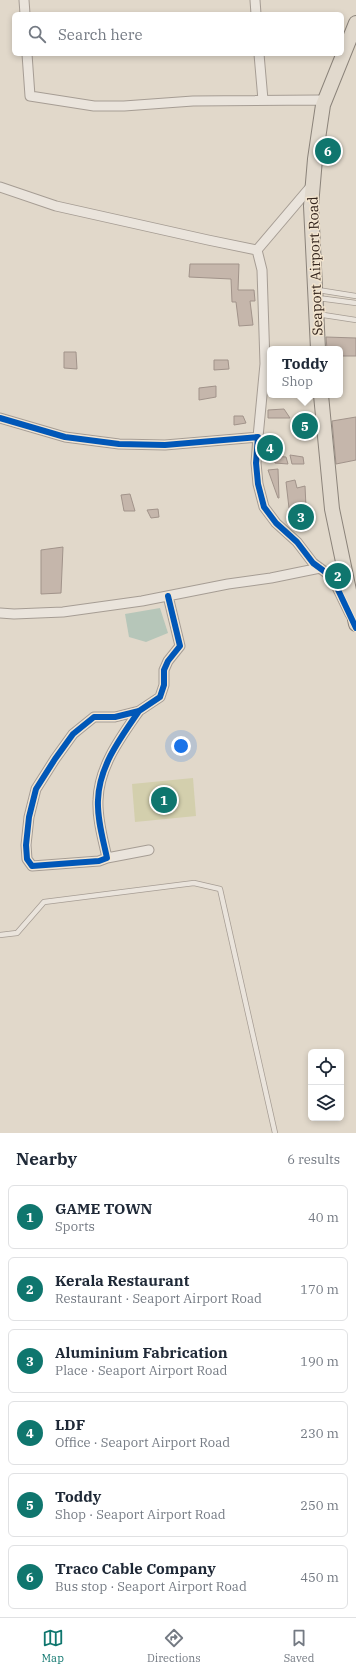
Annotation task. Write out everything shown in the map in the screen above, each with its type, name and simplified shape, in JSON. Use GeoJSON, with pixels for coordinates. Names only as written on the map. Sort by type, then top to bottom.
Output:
{"type":"FeatureCollection","features":[{"type":"Feature","properties":{"kind":"main road","name":"Seaport Airport Road"},"geometry":{"type":"LineString","coordinates":[[344,53],[356,23]]}},
{"type":"Feature","properties":{"kind":"main road","name":"Seaport Airport Road"},"geometry":{"type":"LineString","coordinates":[[318,346],[310,206],[315,159],[325,101],[343,56]]}},
{"type":"Feature","properties":{"kind":"main road"},"geometry":{"type":"LineString","coordinates":[[321,398],[332,509],[356,624]]}},
{"type":"Feature","properties":{"kind":"street"},"geometry":{"type":"LineString","coordinates":[[24,0],[25,12]]}},
{"type":"Feature","properties":{"kind":"street"},"geometry":{"type":"LineString","coordinates":[[255,0],[256,12]]}},
{"type":"Feature","properties":{"kind":"street"},"geometry":{"type":"LineString","coordinates":[[27,56],[30,96],[94,106],[124,106],[193,101],[325,101]]}},
{"type":"Feature","properties":{"kind":"street"},"geometry":{"type":"LineString","coordinates":[[259,56],[263,100]]}},
{"type":"Feature","properties":{"kind":"street"},"geometry":{"type":"LineString","coordinates":[[257,250],[313,184]]}},
{"type":"Feature","properties":{"kind":"street"},"geometry":{"type":"LineString","coordinates":[[0,188],[56,206],[257,250]]}},
{"type":"Feature","properties":{"kind":"street"},"geometry":{"type":"LineString","coordinates":[[257,250],[262,270],[265,364],[256,463],[258,484],[264,507],[276,523],[297,542],[313,563],[332,577],[356,628]]}},
{"type":"Feature","properties":{"kind":"street"},"geometry":{"type":"LineString","coordinates":[[0,418],[65,436],[119,444],[166,445],[258,437]]}},
{"type":"Feature","properties":{"kind":"street"},"geometry":{"type":"LineString","coordinates":[[0,613],[14,614],[63,612],[142,601],[320,568]]}},
{"type":"Feature","properties":{"kind":"street"},"geometry":{"type":"LineString","coordinates":[[149,850],[99,861],[32,866],[27,859],[26,845],[29,818],[36,789],[54,759],[73,734],[94,717],[116,717],[139,711],[160,697],[164,685],[164,670],[168,661],[180,646],[168,596]]}},
{"type":"Feature","properties":{"kind":"street"},"geometry":{"type":"LineString","coordinates":[[108,858],[100,823],[98,799],[104,770],[118,741],[139,711]]}},
{"type":"Feature","properties":{"kind":"street"},"geometry":{"type":"LineString","coordinates":[[116,717],[124,733]]}},
{"type":"Feature","properties":{"kind":"lane"},"geometry":{"type":"LineString","coordinates":[[314,294],[356,296]]}},
{"type":"Feature","properties":{"kind":"lane"},"geometry":{"type":"LineString","coordinates":[[314,294],[356,303]]}},
{"type":"Feature","properties":{"kind":"lane"},"geometry":{"type":"LineString","coordinates":[[316,314],[356,320]]}},
{"type":"Feature","properties":{"kind":"lane"},"geometry":{"type":"LineString","coordinates":[[0,935],[17,933],[44,902],[194,883],[220,889],[274,1133]]}},
{"type":"Feature","properties":{"kind":"shaded area"},"geometry":{"type":"Polygon","coordinates":[[[160,608],[168,633],[146,642],[129,637],[125,614],[160,608]]]}},
{"type":"Feature","properties":{"kind":"shaded area"},"geometry":{"type":"Polygon","coordinates":[[[193,778],[196,816],[135,822],[132,784],[193,778]]]}},
{"type":"Feature","properties":{"kind":"building"},"geometry":{"type":"Polygon","coordinates":[[[190,264],[239,264],[238,290],[254,290],[255,301],[250,301],[253,325],[239,326],[236,302],[232,302],[231,279],[189,277],[190,264]]]}},
{"type":"Feature","properties":{"kind":"building"},"geometry":{"type":"Polygon","coordinates":[[[326,337],[356,338],[356,356],[343,356],[343,346],[327,346],[326,337]]]}},
{"type":"Feature","properties":{"kind":"building"},"geometry":{"type":"Polygon","coordinates":[[[64,352],[76,352],[77,369],[64,368],[64,352]]]}},
{"type":"Feature","properties":{"kind":"building"},"geometry":{"type":"Polygon","coordinates":[[[214,360],[228,360],[229,369],[214,370],[214,360]]]}},
{"type":"Feature","properties":{"kind":"building"},"geometry":{"type":"Polygon","coordinates":[[[216,386],[216,397],[199,400],[199,388],[216,386]]]}},
{"type":"Feature","properties":{"kind":"building"},"geometry":{"type":"Polygon","coordinates":[[[284,409],[290,418],[268,418],[268,410],[284,409]]]}},
{"type":"Feature","properties":{"kind":"building"},"geometry":{"type":"Polygon","coordinates":[[[234,416],[243,416],[246,423],[234,425],[234,416]]]}},
{"type":"Feature","properties":{"kind":"building"},"geometry":{"type":"Polygon","coordinates":[[[356,417],[356,460],[336,464],[332,421],[356,417]]]}},
{"type":"Feature","properties":{"kind":"building"},"geometry":{"type":"Polygon","coordinates":[[[313,421],[313,430],[297,430],[296,422],[313,421]]]}},
{"type":"Feature","properties":{"kind":"building"},"geometry":{"type":"Polygon","coordinates":[[[290,455],[303,457],[304,464],[292,464],[290,455]]]}},
{"type":"Feature","properties":{"kind":"building"},"geometry":{"type":"Polygon","coordinates":[[[274,456],[286,457],[288,464],[275,463],[274,456]]]}},
{"type":"Feature","properties":{"kind":"building"},"geometry":{"type":"Polygon","coordinates":[[[278,469],[279,498],[268,470],[278,469]]]}},
{"type":"Feature","properties":{"kind":"building"},"geometry":{"type":"Polygon","coordinates":[[[295,480],[297,488],[305,486],[306,507],[309,506],[310,524],[296,523],[289,508],[286,482],[295,480]]]}},
{"type":"Feature","properties":{"kind":"building"},"geometry":{"type":"Polygon","coordinates":[[[130,494],[135,511],[124,511],[121,495],[130,494]]]}},
{"type":"Feature","properties":{"kind":"building"},"geometry":{"type":"Polygon","coordinates":[[[158,509],[159,517],[151,518],[147,510],[158,509]]]}},
{"type":"Feature","properties":{"kind":"building"},"geometry":{"type":"Polygon","coordinates":[[[63,547],[61,593],[41,594],[41,550],[63,547]]]}},
{"type":"Feature","properties":{"kind":"cycle path"},"geometry":{"type":"LineString","coordinates":[[0,418],[65,437],[119,444],[165,445],[258,437],[256,463],[258,484],[264,507],[276,523],[297,542],[313,563],[332,577],[356,628]]}},
{"type":"Feature","properties":{"kind":"cycle path"},"geometry":{"type":"LineString","coordinates":[[139,711],[112,752],[102,775],[99,787],[98,814],[107,858],[99,861],[32,866],[27,859],[26,845],[29,817],[36,789],[73,734],[94,717],[115,717],[139,711],[160,697],[164,685],[164,670],[168,661],[180,646],[168,596]]}},
{"type":"Feature","properties":{"kind":"place","name":"Traco Cable Company"},"geometry":{"type":"Point","coordinates":[328,151]}},
{"type":"Feature","properties":{"kind":"place","name":"Toddy"},"geometry":{"type":"Point","coordinates":[305,426]}},
{"type":"Feature","properties":{"kind":"place","name":"LDF"},"geometry":{"type":"Point","coordinates":[270,448]}},
{"type":"Feature","properties":{"kind":"place","name":"Aluminium Fabrication"},"geometry":{"type":"Point","coordinates":[301,517]}},
{"type":"Feature","properties":{"kind":"place","name":"Kerala Restaurant"},"geometry":{"type":"Point","coordinates":[338,576]}},
{"type":"Feature","properties":{"kind":"place","name":"GAME TOWN"},"geometry":{"type":"Point","coordinates":[164,800]}}]}
